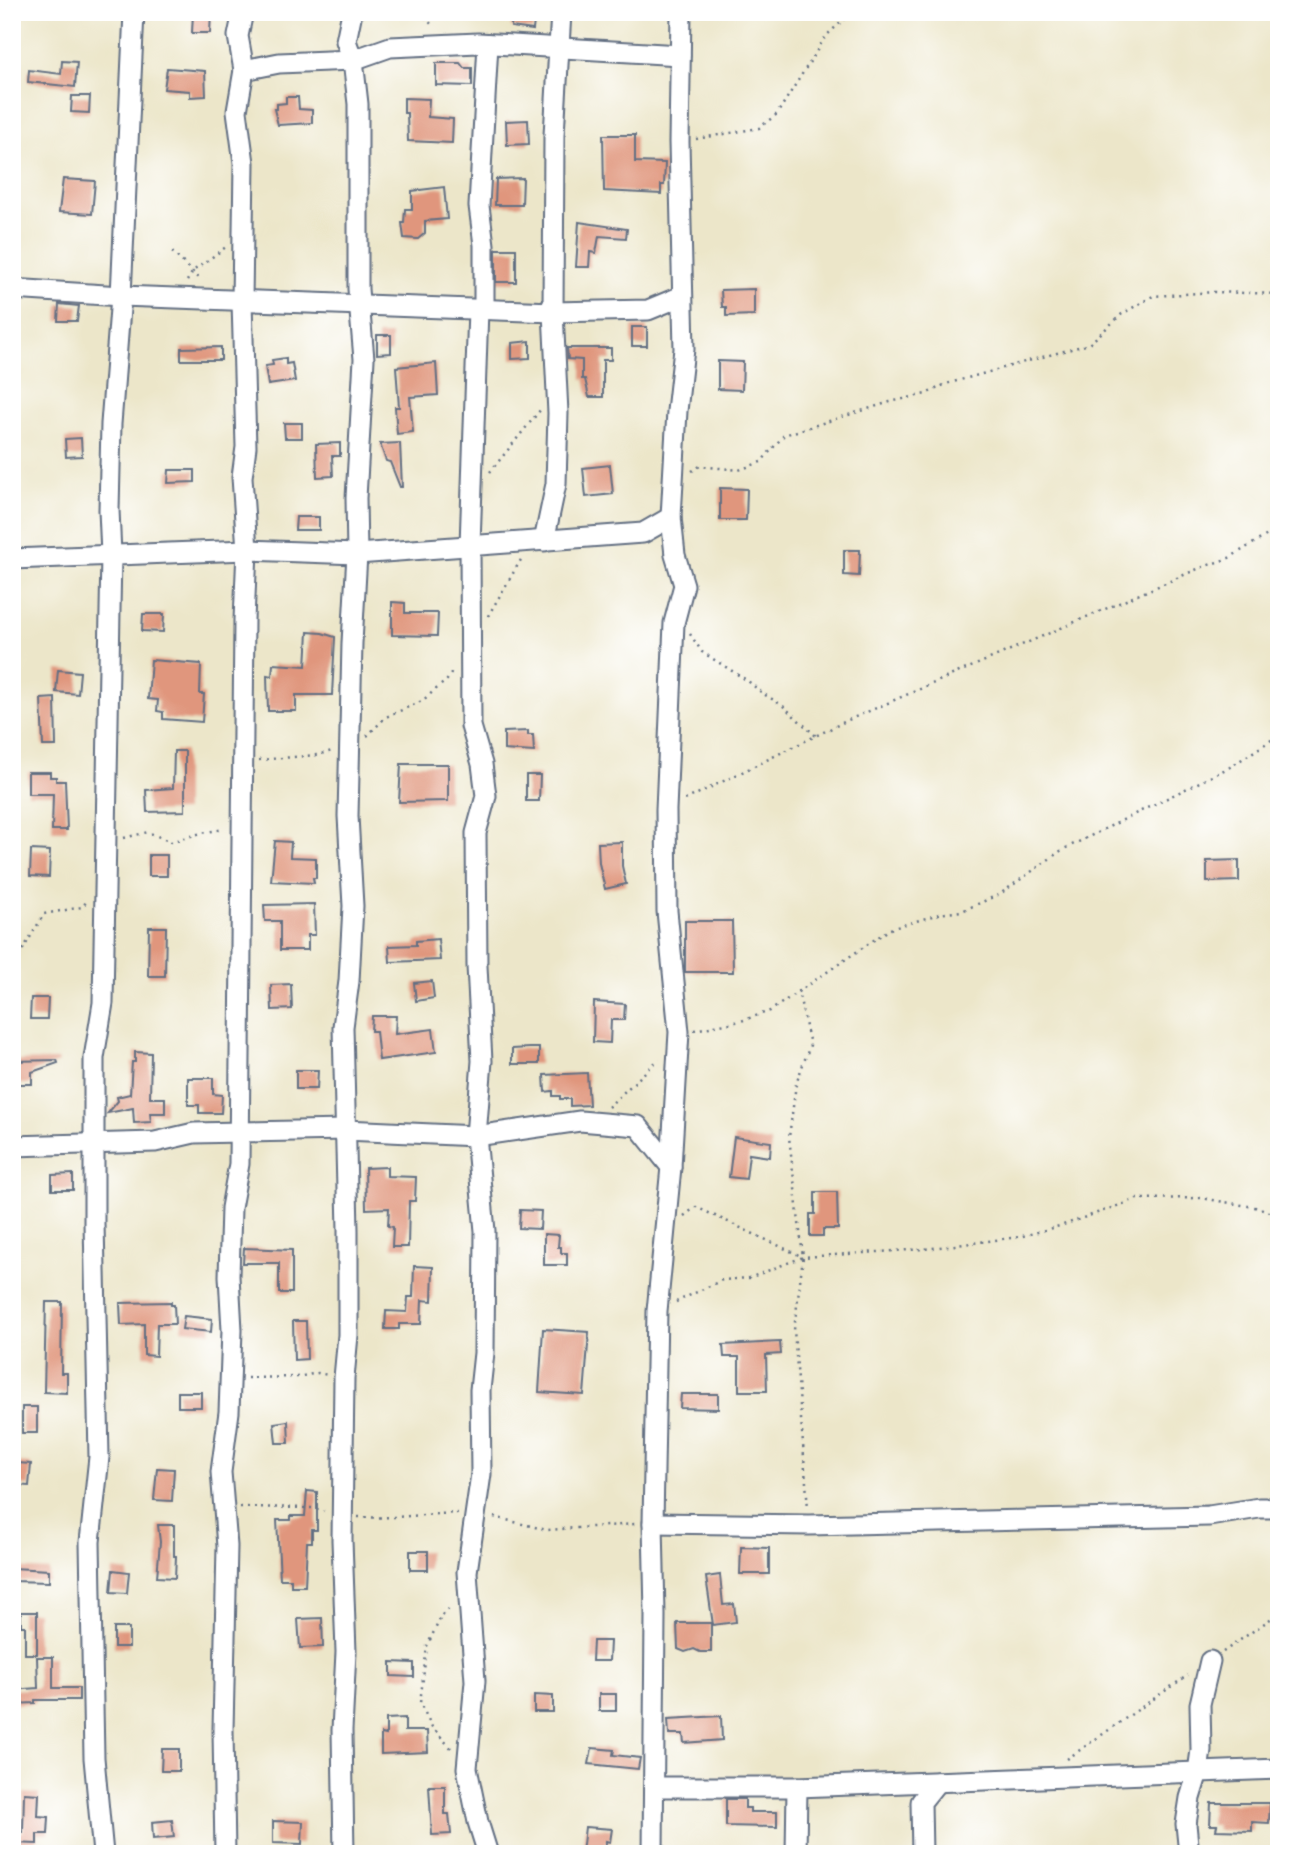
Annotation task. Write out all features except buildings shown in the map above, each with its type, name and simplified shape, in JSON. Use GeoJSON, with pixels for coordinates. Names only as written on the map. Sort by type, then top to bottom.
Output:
{"type":"FeatureCollection","features":[{"type":"Feature","properties":{"kind":"street"},"geometry":{"type":"LineString","coordinates":[[103,1854],[94,1758],[90,1542],[99,1457],[94,1058],[103,1003],[111,424],[121,296],[134,12]]}},
{"type":"Feature","properties":{"kind":"street"},"geometry":{"type":"LineString","coordinates":[[225,1854],[223,1730],[226,1546],[221,1472],[229,1412],[231,1222],[239,1164],[242,760],[247,550],[242,477],[246,421],[242,301],[244,163],[237,111],[244,70],[238,36],[243,12]]}},
{"type":"Feature","properties":{"kind":"street"},"geometry":{"type":"LineString","coordinates":[[344,1854],[342,1730],[346,1652],[342,1516],[344,1378],[348,1335],[343,1027],[349,981],[353,906],[348,816],[357,554],[356,498],[364,359],[358,289],[358,104],[353,60],[346,41],[352,12]]}},
{"type":"Feature","properties":{"kind":"street"},"geometry":{"type":"LineString","coordinates":[[544,541],[555,484],[557,392],[553,312],[554,135],[561,12]]}},
{"type":"Feature","properties":{"kind":"street"},"geometry":{"type":"LineString","coordinates":[[653,1854],[653,1523],[657,1311],[671,1167],[679,1032],[667,911],[666,810],[674,623],[684,585],[675,555],[671,517],[677,411],[684,349],[678,142],[681,12]]}},
{"type":"Feature","properties":{"kind":"street"},"geometry":{"type":"LineString","coordinates":[[244,70],[279,63],[353,60],[390,47],[488,44],[680,55]]}},
{"type":"Feature","properties":{"kind":"street"},"geometry":{"type":"LineString","coordinates":[[488,44],[479,206],[484,245],[470,545],[471,726],[482,765],[486,796],[476,833],[477,966],[482,1061],[476,1136],[485,1231],[484,1353],[480,1390],[481,1474],[467,1572],[475,1681],[467,1768],[478,1822],[488,1854]]}},
{"type":"Feature","properties":{"kind":"street"},"geometry":{"type":"LineString","coordinates":[[12,289],[176,299],[553,312],[648,310],[682,296]]}},
{"type":"Feature","properties":{"kind":"street"},"geometry":{"type":"LineString","coordinates":[[12,559],[247,550],[357,554],[643,533],[671,517]]}},
{"type":"Feature","properties":{"kind":"street"},"geometry":{"type":"LineString","coordinates":[[12,1146],[155,1142],[194,1133],[345,1130],[476,1136],[580,1122],[638,1126],[671,1167]]}},
{"type":"Feature","properties":{"kind":"street"},"geometry":{"type":"LineString","coordinates":[[653,1523],[810,1525],[1209,1516],[1259,1508],[1279,1508]]}},
{"type":"Feature","properties":{"kind":"street"},"geometry":{"type":"LineString","coordinates":[[1189,1854],[1186,1824],[1189,1798],[1198,1772],[1201,1749],[1200,1704],[1210,1661]]}},
{"type":"Feature","properties":{"kind":"street"},"geometry":{"type":"LineString","coordinates":[[654,1787],[797,1787],[1279,1769]]}},
{"type":"Feature","properties":{"kind":"street"},"geometry":{"type":"LineString","coordinates":[[921,1802],[937,1782]]}},
{"type":"Feature","properties":{"kind":"street"},"geometry":{"type":"LineString","coordinates":[[905,1783],[921,1802],[922,1854]]}},
{"type":"Feature","properties":{"kind":"street"},"geometry":{"type":"LineString","coordinates":[[796,1854],[797,1787]]}},
{"type":"Feature","properties":{"kind":"path"},"geometry":{"type":"LineString","coordinates":[[447,12],[462,17],[488,12]]}},
{"type":"Feature","properties":{"kind":"path"},"geometry":{"type":"LineString","coordinates":[[678,142],[759,128],[777,114],[827,36],[852,12]]}},
{"type":"Feature","properties":{"kind":"path"},"geometry":{"type":"LineString","coordinates":[[176,299],[193,271],[243,234]]}},
{"type":"Feature","properties":{"kind":"path"},"geometry":{"type":"LineString","coordinates":[[172,252],[193,271],[215,300]]}},
{"type":"Feature","properties":{"kind":"path"},"geometry":{"type":"LineString","coordinates":[[674,482],[700,466],[739,470],[761,462],[784,435],[890,402],[926,394],[946,384],[1089,344],[1122,314],[1153,296],[1214,292],[1279,294]]}},
{"type":"Feature","properties":{"kind":"path"},"geometry":{"type":"LineString","coordinates":[[489,472],[528,422],[557,392]]}},
{"type":"Feature","properties":{"kind":"path"},"geometry":{"type":"LineString","coordinates":[[666,810],[816,736],[1187,573],[1229,558],[1279,528]]}},
{"type":"Feature","properties":{"kind":"path"},"geometry":{"type":"LineString","coordinates":[[471,644],[523,556],[544,541]]}},
{"type":"Feature","properties":{"kind":"path"},"geometry":{"type":"LineString","coordinates":[[676,614],[702,652],[782,705],[816,736]]}},
{"type":"Feature","properties":{"kind":"path"},"geometry":{"type":"LineString","coordinates":[[242,760],[317,755],[350,745],[369,736],[386,717],[422,701],[447,680],[453,671]]}},
{"type":"Feature","properties":{"kind":"path"},"geometry":{"type":"LineString","coordinates":[[580,1122],[600,1115],[657,1062],[679,1032],[741,1021],[770,1011],[890,929],[939,914],[962,911],[1000,894],[1062,850],[1230,767],[1279,735]]}},
{"type":"Feature","properties":{"kind":"path"},"geometry":{"type":"LineString","coordinates":[[798,990],[810,1045],[796,1084],[789,1137],[803,1256],[794,1330],[810,1525]]}},
{"type":"Feature","properties":{"kind":"path"},"geometry":{"type":"LineString","coordinates":[[657,1311],[722,1280],[749,1278],[803,1256],[924,1249],[1018,1237],[1063,1225],[1137,1199],[1201,1198],[1260,1208],[1279,1216]]}},
{"type":"Feature","properties":{"kind":"path"},"geometry":{"type":"LineString","coordinates":[[665,1231],[696,1207],[803,1256]]}},
{"type":"Feature","properties":{"kind":"path"},"geometry":{"type":"LineString","coordinates":[[230,1378],[297,1377],[318,1373],[344,1378]]}},
{"type":"Feature","properties":{"kind":"path"},"geometry":{"type":"LineString","coordinates":[[224,1507],[312,1508],[342,1516],[380,1518],[412,1514],[475,1513],[547,1530],[653,1523]]}},
{"type":"Feature","properties":{"kind":"path"},"geometry":{"type":"LineString","coordinates":[[467,1768],[432,1727],[419,1703],[427,1646],[442,1615],[469,1593]]}},
{"type":"Feature","properties":{"kind":"path"},"geometry":{"type":"LineString","coordinates":[[1210,1661],[1279,1613]]}},
{"type":"Feature","properties":{"kind":"path"},"geometry":{"type":"LineString","coordinates":[[1064,1761],[1187,1676]]}}]}
